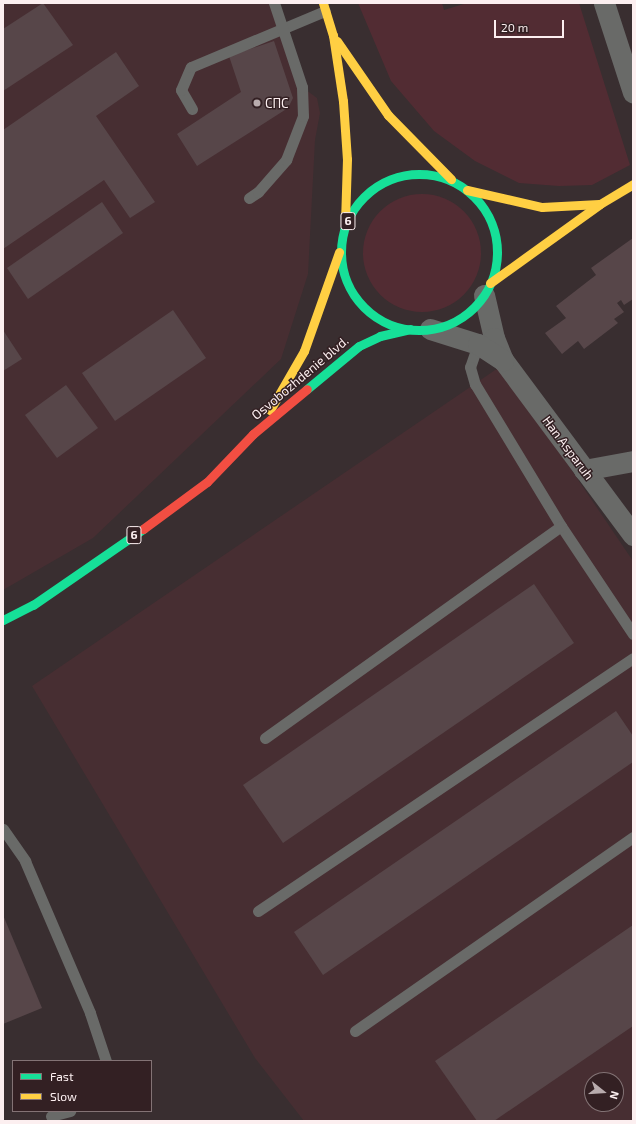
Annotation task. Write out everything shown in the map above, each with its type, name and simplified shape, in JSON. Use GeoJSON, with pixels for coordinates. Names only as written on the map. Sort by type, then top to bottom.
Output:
{"type":"FeatureCollection","features":[{"type":"Feature","properties":{"kind":"main road","name":"6"},"geometry":{"type":"LineString","coordinates":[[324,7],[333,35],[346,132],[344,229],[342,245],[345,275],[359,301],[382,320],[420,329],[460,318],[487,289],[497,255],[496,240],[486,212],[467,190],[440,176],[410,174],[381,183],[358,203],[344,229]]}},
{"type":"Feature","properties":{"kind":"main road","name":"6"},"geometry":{"type":"LineString","coordinates":[[333,35],[388,115],[454,182]]}},
{"type":"Feature","properties":{"kind":"main road"},"geometry":{"type":"LineString","coordinates":[[487,289],[600,204],[633,184]]}},
{"type":"Feature","properties":{"kind":"main road"},"geometry":{"type":"LineString","coordinates":[[467,190],[542,207],[567,208],[600,204]]}},
{"type":"Feature","properties":{"kind":"main road","name":"Osvobozhdenie blvd."},"geometry":{"type":"LineString","coordinates":[[253,434],[290,380],[304,351],[342,245]]}},
{"type":"Feature","properties":{"kind":"main road","name":"Osvobozhdenie blvd."},"geometry":{"type":"LineString","coordinates":[[3,620],[33,605],[154,521],[207,482],[253,434],[359,346],[380,336],[420,329]]}},
{"type":"Feature","properties":{"kind":"street"},"geometry":{"type":"LineString","coordinates":[[604,3],[633,92]]}},
{"type":"Feature","properties":{"kind":"street","name":"Han Asparuh"},"geometry":{"type":"LineString","coordinates":[[487,289],[494,338],[503,360],[633,535]]}},
{"type":"Feature","properties":{"kind":"street","name":"Han Asparuh"},"geometry":{"type":"LineString","coordinates":[[420,329],[478,344],[503,360]]}},
{"type":"Feature","properties":{"kind":"street"},"geometry":{"type":"LineString","coordinates":[[584,470],[633,461]]}},
{"type":"Feature","properties":{"kind":"lane"},"geometry":{"type":"LineString","coordinates":[[248,198],[258,192],[286,160],[303,116],[302,88],[274,3]]}},
{"type":"Feature","properties":{"kind":"lane"},"geometry":{"type":"LineString","coordinates":[[192,109],[181,90],[191,66],[284,30],[324,7]]}},
{"type":"Feature","properties":{"kind":"lane"},"geometry":{"type":"LineString","coordinates":[[478,344],[470,374],[561,526],[633,634]]}},
{"type":"Feature","properties":{"kind":"lane"},"geometry":{"type":"LineString","coordinates":[[265,738],[561,526]]}},
{"type":"Feature","properties":{"kind":"lane"},"geometry":{"type":"LineString","coordinates":[[258,911],[633,658]]}},
{"type":"Feature","properties":{"kind":"lane"},"geometry":{"type":"LineString","coordinates":[[3,829],[25,861],[90,1013],[106,1060]]}},
{"type":"Feature","properties":{"kind":"lane"},"geometry":{"type":"LineString","coordinates":[[355,1031],[633,837]]}},
{"type":"Feature","properties":{"kind":"lane"},"geometry":{"type":"LineString","coordinates":[[51,1116],[66,1112]]}},
{"type":"Feature","properties":{"kind":"shaded area"},"geometry":{"type":"Polygon","coordinates":[[[3,3],[274,3],[302,87],[317,98],[320,113],[315,140],[308,274],[281,359],[93,538],[3,590],[3,3]]]}},
{"type":"Feature","properties":{"kind":"shaded area"},"geometry":{"type":"Polygon","coordinates":[[[358,3],[442,3],[444,10],[467,3],[579,3],[630,165],[592,185],[559,186],[519,183],[475,161],[434,131],[391,81],[358,3]]]}},
{"type":"Feature","properties":{"kind":"shaded area"},"geometry":{"type":"Polygon","coordinates":[[[422,194],[445,198],[464,211],[477,230],[481,253],[477,276],[464,295],[445,308],[422,312],[399,308],[380,295],[367,276],[363,253],[367,230],[380,211],[399,198],[422,194]]]}},
{"type":"Feature","properties":{"kind":"shaded area"},"geometry":{"type":"Polygon","coordinates":[[[501,366],[633,561],[633,1121],[304,1121],[255,1058],[32,686],[501,366]]]}},
{"type":"Feature","properties":{"kind":"building"},"geometry":{"type":"Polygon","coordinates":[[[43,3],[73,45],[3,91],[3,29],[43,3]]]}},
{"type":"Feature","properties":{"kind":"building","name":"СПС"},"geometry":{"type":"Polygon","coordinates":[[[274,41],[293,98],[288,108],[197,166],[177,134],[241,92],[229,56],[274,41]]]}},
{"type":"Feature","properties":{"kind":"building"},"geometry":{"type":"Polygon","coordinates":[[[116,52],[139,86],[96,116],[155,202],[130,218],[104,180],[3,249],[3,130],[116,52]]]}},
{"type":"Feature","properties":{"kind":"building"},"geometry":{"type":"Polygon","coordinates":[[[102,202],[123,233],[28,299],[7,268],[102,202]]]}},
{"type":"Feature","properties":{"kind":"building"},"geometry":{"type":"Polygon","coordinates":[[[633,238],[633,299],[624,305],[621,300],[617,303],[624,312],[614,319],[618,323],[584,349],[578,341],[562,354],[545,333],[566,318],[556,306],[596,275],[591,268],[633,238]]]}},
{"type":"Feature","properties":{"kind":"building"},"geometry":{"type":"Polygon","coordinates":[[[173,310],[206,358],[115,421],[82,373],[173,310]]]}},
{"type":"Feature","properties":{"kind":"building"},"geometry":{"type":"Polygon","coordinates":[[[3,330],[22,359],[3,371],[3,330]]]}},
{"type":"Feature","properties":{"kind":"building"},"geometry":{"type":"Polygon","coordinates":[[[66,385],[98,428],[57,458],[25,415],[66,385]]]}},
{"type":"Feature","properties":{"kind":"building"},"geometry":{"type":"Polygon","coordinates":[[[534,584],[574,643],[283,843],[243,785],[534,584]]]}},
{"type":"Feature","properties":{"kind":"building"},"geometry":{"type":"Polygon","coordinates":[[[616,711],[633,736],[633,762],[323,975],[294,932],[616,711]]]}},
{"type":"Feature","properties":{"kind":"building"},"geometry":{"type":"Polygon","coordinates":[[[3,915],[42,1008],[3,1024],[3,915]]]}},
{"type":"Feature","properties":{"kind":"building"},"geometry":{"type":"Polygon","coordinates":[[[633,925],[633,1026],[494,1121],[477,1121],[435,1061],[633,925]]]}},
{"type":"Feature","properties":{"kind":"traffic: fast"},"geometry":{"type":"LineString","coordinates":[[419,174],[449,180],[462,187],[474,197],[484,209],[491,222],[497,252],[491,282],[484,295],[474,307],[462,317],[449,324],[419,330],[389,324],[376,317],[364,307],[354,295],[347,282],[341,252],[347,222],[354,209],[364,197],[376,187],[389,180],[419,174]]}},
{"type":"Feature","properties":{"kind":"traffic: fast"},"geometry":{"type":"LineString","coordinates":[[307,389],[359,346],[380,336],[410,329]]}},
{"type":"Feature","properties":{"kind":"traffic: fast"},"geometry":{"type":"LineString","coordinates":[[3,620],[33,605],[143,529]]}},
{"type":"Feature","properties":{"kind":"traffic: slow"},"geometry":{"type":"LineString","coordinates":[[323,3],[333,35],[343,101],[347,159],[345,222]]}},
{"type":"Feature","properties":{"kind":"traffic: slow"},"geometry":{"type":"LineString","coordinates":[[337,41],[388,115],[451,179]]}},
{"type":"Feature","properties":{"kind":"traffic: slow"},"geometry":{"type":"LineString","coordinates":[[490,283],[600,204],[633,184]]}},
{"type":"Feature","properties":{"kind":"traffic: slow"},"geometry":{"type":"LineString","coordinates":[[467,190],[542,207],[599,204]]}},
{"type":"Feature","properties":{"kind":"traffic: slow"},"geometry":{"type":"LineString","coordinates":[[270,410],[304,351],[339,252]]}},
{"type":"Feature","properties":{"kind":"traffic: jam"},"geometry":{"type":"LineString","coordinates":[[143,529],[207,482],[253,434],[307,389]]}},
{"type":"Feature","properties":{"kind":"place","name":"СПС"},"geometry":{"type":"Point","coordinates":[257,103]}}]}
